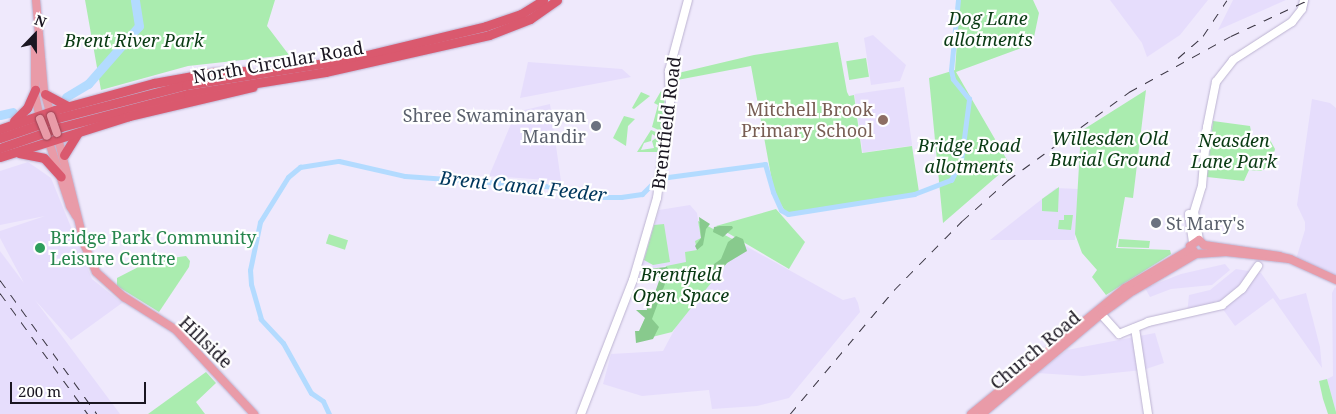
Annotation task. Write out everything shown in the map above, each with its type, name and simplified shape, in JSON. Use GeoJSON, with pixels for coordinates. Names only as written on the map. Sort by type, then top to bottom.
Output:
{"type":"FeatureCollection","features":[{"type":"Feature","properties":{"kind":"highway","name":"North Circular Road"},"geometry":{"type":"LineString","coordinates":[[2,153],[61,127],[188,94],[350,59],[492,25],[521,14],[543,0]]}},
{"type":"Feature","properties":{"kind":"highway","name":"North Circular Road"},"geometry":{"type":"LineString","coordinates":[[0,138],[58,118],[186,85],[267,77],[390,59],[496,33],[530,19],[557,0]]}},
{"type":"Feature","properties":{"kind":"highway"},"geometry":{"type":"LineString","coordinates":[[0,129],[50,114],[68,106],[194,75],[231,70],[267,77]]}},
{"type":"Feature","properties":{"kind":"highway"},"geometry":{"type":"LineString","coordinates":[[2,153],[154,110],[241,92],[267,77]]}},
{"type":"Feature","properties":{"kind":"highway"},"geometry":{"type":"LineString","coordinates":[[10,125],[27,108],[35,90]]}},
{"type":"Feature","properties":{"kind":"highway"},"geometry":{"type":"LineString","coordinates":[[45,94],[68,106]]}},
{"type":"Feature","properties":{"kind":"highway"},"geometry":{"type":"LineString","coordinates":[[64,155],[70,141],[82,130]]}},
{"type":"Feature","properties":{"kind":"highway"},"geometry":{"type":"LineString","coordinates":[[2,153],[22,153],[40,156],[56,167],[61,177]]}},
{"type":"Feature","properties":{"kind":"main road"},"geometry":{"type":"LineString","coordinates":[[36,0],[38,41],[45,94],[64,155],[77,217]]}},
{"type":"Feature","properties":{"kind":"main road"},"geometry":{"type":"LineString","coordinates":[[38,41],[35,47],[35,90],[39,117],[70,206],[77,217]]}},
{"type":"Feature","properties":{"kind":"main road","name":"Hillside"},"geometry":{"type":"LineString","coordinates":[[77,217],[96,272],[129,300],[176,330],[254,414]]}},
{"type":"Feature","properties":{"kind":"main road"},"geometry":{"type":"LineString","coordinates":[[1197,247],[1256,255],[1271,259],[1290,259]]}},
{"type":"Feature","properties":{"kind":"main road"},"geometry":{"type":"LineString","coordinates":[[1099,312],[1197,247],[1290,259],[1336,280]]}},
{"type":"Feature","properties":{"kind":"main road","name":"Church Road"},"geometry":{"type":"LineString","coordinates":[[971,414],[1099,312]]}},
{"type":"Feature","properties":{"kind":"main road","name":"Church Road"},"geometry":{"type":"LineString","coordinates":[[982,414],[1099,312]]}},
{"type":"Feature","properties":{"kind":"street","name":"Brentfield Road"},"geometry":{"type":"LineString","coordinates":[[581,414],[632,280],[661,179],[670,103],[669,71],[688,0]]}},
{"type":"Feature","properties":{"kind":"street"},"geometry":{"type":"LineString","coordinates":[[1197,247],[1189,214],[1199,195],[1213,93],[1220,76],[1233,60],[1292,22],[1302,9],[1304,0]]}},
{"type":"Feature","properties":{"kind":"street"},"geometry":{"type":"LineString","coordinates":[[1256,255],[1258,266],[1271,259]]}},
{"type":"Feature","properties":{"kind":"street","name":"Church Road"},"geometry":{"type":"LineString","coordinates":[[1099,312],[1116,333],[1222,305],[1242,289],[1258,266]]}},
{"type":"Feature","properties":{"kind":"street"},"geometry":{"type":"LineString","coordinates":[[1135,328],[1148,414]]}},
{"type":"Feature","properties":{"kind":"shaded area"},"geometry":{"type":"Polygon","coordinates":[[[1110,0],[1208,0],[1180,35],[1147,57],[1142,43],[1110,0]]]}},
{"type":"Feature","properties":{"kind":"shaded area"},"geometry":{"type":"Polygon","coordinates":[[[1233,0],[1286,0],[1218,30],[1233,0]]]}},
{"type":"Feature","properties":{"kind":"shaded area"},"geometry":{"type":"Polygon","coordinates":[[[873,35],[906,65],[900,81],[871,85],[864,38],[873,35]]]}},
{"type":"Feature","properties":{"kind":"shaded area"},"geometry":{"type":"Polygon","coordinates":[[[528,62],[622,69],[631,77],[520,98],[528,62]]]}},
{"type":"Feature","properties":{"kind":"shaded area","name":"Mitchell Brook Primary School"},"geometry":{"type":"Polygon","coordinates":[[[904,87],[912,145],[863,152],[854,94],[904,87]]]}},
{"type":"Feature","properties":{"kind":"shaded area"},"geometry":{"type":"Polygon","coordinates":[[[1312,99],[1330,103],[1336,108],[1336,277],[1296,259],[1305,230],[1305,222],[1297,205],[1312,99]]]}},
{"type":"Feature","properties":{"kind":"shaded area"},"geometry":{"type":"Polygon","coordinates":[[[550,104],[561,181],[489,176],[516,112],[550,104]]]}},
{"type":"Feature","properties":{"kind":"shaded area"},"geometry":{"type":"Polygon","coordinates":[[[28,162],[51,178],[92,279],[122,303],[71,340],[35,300],[120,414],[0,414],[0,251],[24,283],[0,238],[0,231],[45,216],[0,225],[0,171],[28,162]]]}},
{"type":"Feature","properties":{"kind":"shaded area"},"geometry":{"type":"Polygon","coordinates":[[[1056,188],[1078,189],[1075,240],[990,240],[1056,188]]]}},
{"type":"Feature","properties":{"kind":"shaded area"},"geometry":{"type":"Polygon","coordinates":[[[690,205],[697,213],[701,238],[696,244],[698,261],[653,268],[652,264],[642,265],[659,210],[690,205]]]}},
{"type":"Feature","properties":{"kind":"shaded area"},"geometry":{"type":"Polygon","coordinates":[[[742,244],[843,300],[855,297],[858,303],[860,312],[789,398],[757,406],[712,409],[709,390],[642,396],[603,384],[611,354],[663,351],[679,321],[742,244]]]}},
{"type":"Feature","properties":{"kind":"shaded area"},"geometry":{"type":"Polygon","coordinates":[[[1225,264],[1230,270],[1212,285],[1171,289],[1150,297],[1145,288],[1181,274],[1225,264]]]}},
{"type":"Feature","properties":{"kind":"shaded area"},"geometry":{"type":"Polygon","coordinates":[[[1236,269],[1261,273],[1280,300],[1306,293],[1320,347],[1322,368],[1273,298],[1235,326],[1217,301],[1187,314],[1189,295],[1210,290],[1236,269]]]}},
{"type":"Feature","properties":{"kind":"shaded area"},"geometry":{"type":"Polygon","coordinates":[[[1335,287],[1336,412],[1327,379],[1333,376],[1332,293],[1335,287]]]}},
{"type":"Feature","properties":{"kind":"shaded area"},"geometry":{"type":"Polygon","coordinates":[[[1155,333],[1164,363],[1143,370],[1083,376],[1037,373],[1067,350],[1155,333]]]}},
{"type":"Feature","properties":{"kind":"green space","name":"Brent River Park"},"geometry":{"type":"Polygon","coordinates":[[[85,0],[275,0],[267,26],[289,55],[188,66],[101,90],[85,0]]]}},
{"type":"Feature","properties":{"kind":"green space","name":"Bridge Road allotments"},"geometry":{"type":"Polygon","coordinates":[[[960,0],[1033,0],[1039,13],[1034,37],[1027,46],[956,72],[1010,165],[943,223],[929,78],[955,70],[960,0]]]}},
{"type":"Feature","properties":{"kind":"green space"},"geometry":{"type":"Polygon","coordinates":[[[838,42],[847,92],[849,96],[854,95],[862,153],[912,146],[919,192],[787,215],[774,192],[751,66],[672,81],[674,74],[754,55],[838,42]]]}},
{"type":"Feature","properties":{"kind":"green space"},"geometry":{"type":"Polygon","coordinates":[[[866,58],[869,77],[849,80],[846,61],[866,58]]]}},
{"type":"Feature","properties":{"kind":"green space","name":"Willesden Old Burial Ground"},"geometry":{"type":"Polygon","coordinates":[[[1146,90],[1133,198],[1125,197],[1116,248],[1170,250],[1171,254],[1106,295],[1092,277],[1097,270],[1082,253],[1075,234],[1081,131],[1146,90]]]}},
{"type":"Feature","properties":{"kind":"green space"},"geometry":{"type":"Polygon","coordinates":[[[661,91],[665,97],[661,131],[652,127],[658,105],[654,103],[661,91]]]}},
{"type":"Feature","properties":{"kind":"green space"},"geometry":{"type":"Polygon","coordinates":[[[641,92],[650,96],[634,109],[632,108],[641,92]]]}},
{"type":"Feature","properties":{"kind":"green space"},"geometry":{"type":"Polygon","coordinates":[[[624,116],[635,119],[628,126],[626,146],[613,138],[624,116]]]}},
{"type":"Feature","properties":{"kind":"green space","name":"Neasden Lane Park"},"geometry":{"type":"Polygon","coordinates":[[[1213,121],[1250,126],[1252,136],[1270,140],[1275,149],[1271,165],[1261,171],[1249,170],[1244,181],[1207,177],[1213,121]]]}},
{"type":"Feature","properties":{"kind":"green space"},"geometry":{"type":"Polygon","coordinates":[[[651,130],[660,134],[658,152],[637,152],[651,130]],[[652,134],[651,141],[644,143],[641,150],[654,148],[652,141],[657,137],[652,134]]]}},
{"type":"Feature","properties":{"kind":"green space"},"geometry":{"type":"Polygon","coordinates":[[[1059,187],[1058,212],[1042,211],[1042,199],[1059,187]]]}},
{"type":"Feature","properties":{"kind":"green space"},"geometry":{"type":"Polygon","coordinates":[[[776,209],[805,242],[789,269],[716,226],[776,209]]]}},
{"type":"Feature","properties":{"kind":"green space"},"geometry":{"type":"Polygon","coordinates":[[[1064,215],[1073,215],[1071,230],[1058,229],[1059,220],[1064,220],[1064,215]]]}},
{"type":"Feature","properties":{"kind":"green space"},"geometry":{"type":"Polygon","coordinates":[[[699,217],[710,224],[706,229],[703,245],[697,250],[695,246],[701,238],[699,217]]]}},
{"type":"Feature","properties":{"kind":"green space","name":"Brentfield Open Space"},"geometry":{"type":"Polygon","coordinates":[[[698,221],[742,244],[672,332],[636,341],[666,266],[686,262],[685,252],[697,250],[695,241],[701,238],[698,221]]]}},
{"type":"Feature","properties":{"kind":"green space"},"geometry":{"type":"Polygon","coordinates":[[[664,224],[670,262],[653,265],[644,260],[654,225],[664,224]]]}},
{"type":"Feature","properties":{"kind":"green space"},"geometry":{"type":"Polygon","coordinates":[[[732,226],[733,228],[723,237],[713,232],[714,227],[732,226]]]}},
{"type":"Feature","properties":{"kind":"green space"},"geometry":{"type":"Polygon","coordinates":[[[329,234],[348,240],[345,250],[326,244],[329,234]]]}},
{"type":"Feature","properties":{"kind":"green space"},"geometry":{"type":"Polygon","coordinates":[[[736,236],[743,239],[747,251],[727,263],[714,278],[707,272],[710,267],[721,259],[728,242],[736,236]]]}},
{"type":"Feature","properties":{"kind":"green space"},"geometry":{"type":"Polygon","coordinates":[[[1119,239],[1150,241],[1149,248],[1118,247],[1119,239]]]}},
{"type":"Feature","properties":{"kind":"green space"},"geometry":{"type":"Polygon","coordinates":[[[186,256],[190,261],[189,267],[159,312],[117,286],[117,278],[150,261],[186,256]]]}},
{"type":"Feature","properties":{"kind":"green space"},"geometry":{"type":"Polygon","coordinates":[[[667,267],[669,273],[652,319],[659,327],[653,339],[636,343],[635,331],[639,331],[645,318],[636,310],[647,310],[646,304],[651,304],[659,281],[659,277],[646,269],[667,267]]]}},
{"type":"Feature","properties":{"kind":"green space"},"geometry":{"type":"Polygon","coordinates":[[[206,372],[216,383],[196,402],[205,414],[148,414],[206,372]]]}},
{"type":"Feature","properties":{"kind":"green space"},"geometry":{"type":"Polygon","coordinates":[[[1327,379],[1336,414],[1328,414],[1323,399],[1319,381],[1327,379]]]}},
{"type":"Feature","properties":{"kind":"waterway"},"geometry":{"type":"LineString","coordinates":[[66,97],[88,84],[139,26],[135,0]]}},
{"type":"Feature","properties":{"kind":"waterway","name":"Brent Canal Feeder"},"geometry":{"type":"LineString","coordinates":[[329,414],[323,401],[311,393],[283,343],[261,319],[251,284],[250,270],[260,222],[288,177],[300,167],[339,161],[405,176],[558,187],[594,197],[621,197],[642,194],[654,182],[668,177],[765,164],[773,192],[781,210],[788,214],[914,194],[951,180],[961,161],[969,99],[953,79],[951,70],[958,0]]}},
{"type":"Feature","properties":{"kind":"waterway"},"geometry":{"type":"LineString","coordinates":[[0,115],[13,112]]}},
{"type":"Feature","properties":{"kind":"railway"},"geometry":{"type":"LineString","coordinates":[[1178,58],[1203,36],[1227,0]]}},
{"type":"Feature","properties":{"kind":"railway"},"geometry":{"type":"LineString","coordinates":[[790,414],[894,290],[962,221],[1008,180],[1129,92],[1231,36],[1308,0]]}},
{"type":"Feature","properties":{"kind":"railway"},"geometry":{"type":"LineString","coordinates":[[0,280],[97,414]]}},
{"type":"Feature","properties":{"kind":"railway"},"geometry":{"type":"LineString","coordinates":[[0,293],[88,414]]}},
{"type":"Feature","properties":{"kind":"place","name":"Mitchell Brook Primary School"},"geometry":{"type":"Point","coordinates":[883,120]}},
{"type":"Feature","properties":{"kind":"place","name":"Shree Swaminarayan Mandir"},"geometry":{"type":"Point","coordinates":[596,126]}},
{"type":"Feature","properties":{"kind":"place","name":"St Mary's"},"geometry":{"type":"Point","coordinates":[1156,223]}},
{"type":"Feature","properties":{"kind":"place","name":"Bridge Park Community Leisure Centre"},"geometry":{"type":"Point","coordinates":[40,248]}},
{"type":"Feature","properties":{"kind":"park label","name":"Dog Lane allotments"},"geometry":{"type":"Point","coordinates":[988,29]}}]}
